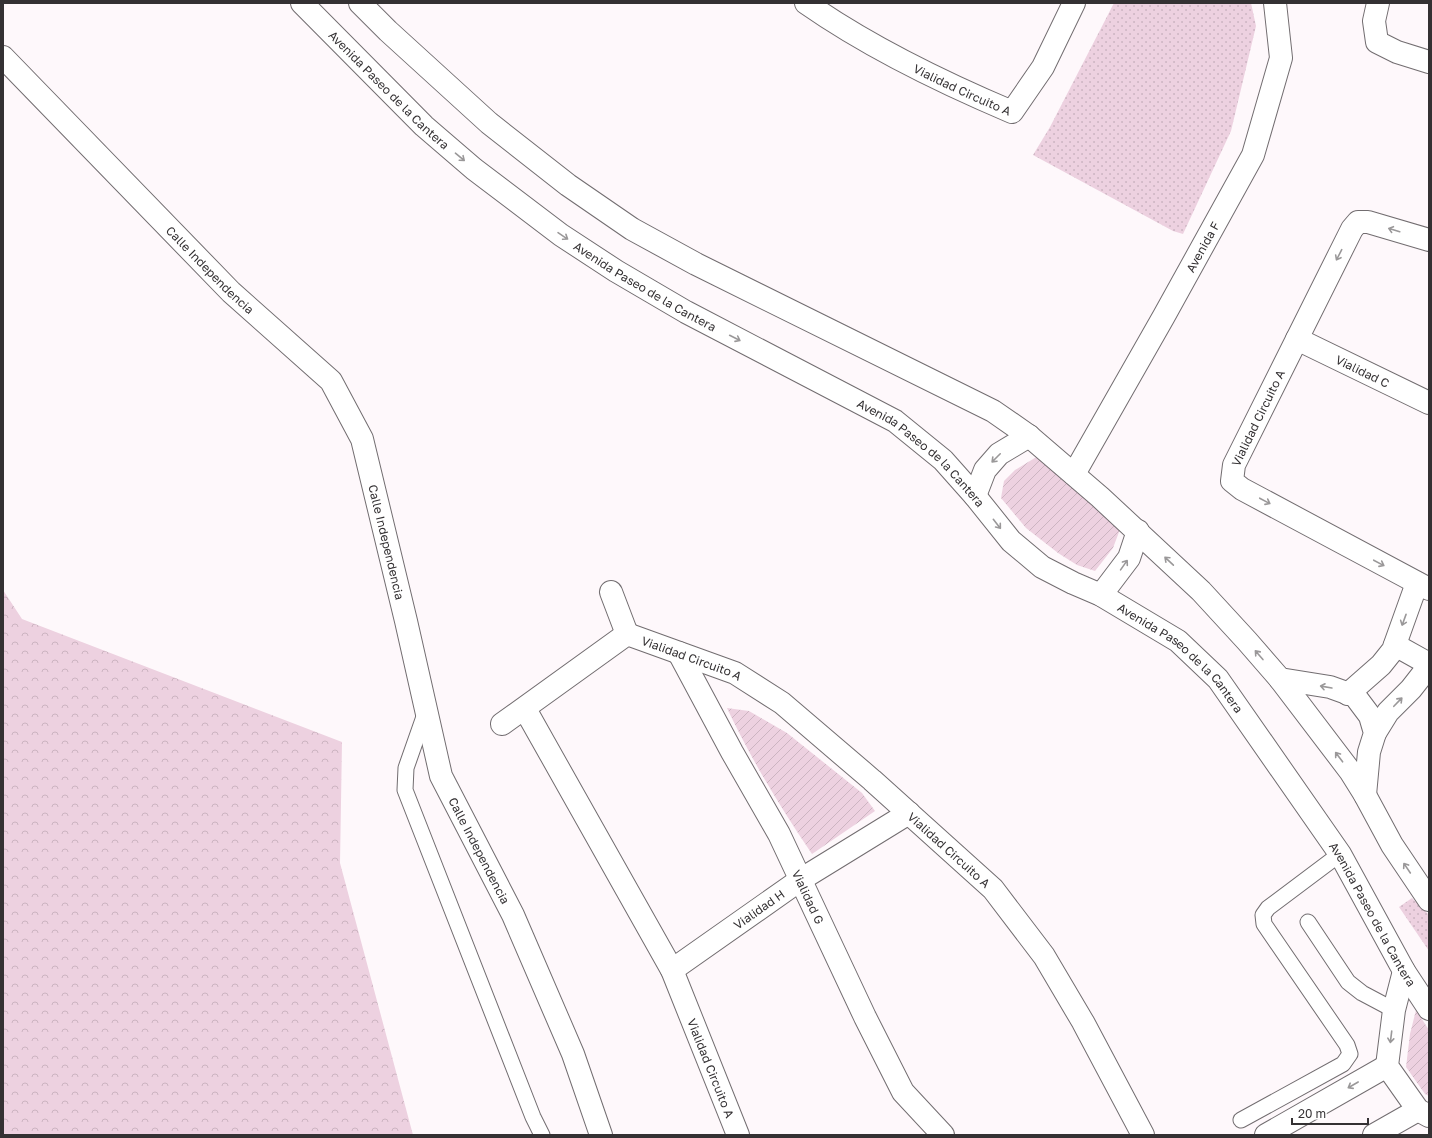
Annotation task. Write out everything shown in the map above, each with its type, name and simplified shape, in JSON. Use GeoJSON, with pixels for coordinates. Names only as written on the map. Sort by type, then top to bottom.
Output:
{"type":"FeatureCollection","features":[{"type":"Feature","properties":{"kind":"street","name":"Avenida Paseo de la Cantera"},"geometry":{"type":"LineString","coordinates":[[302,3],[424,126],[474,169],[561,235],[616,271],[686,312],[895,421],[943,460],[975,496],[1010,541],[1042,567],[1101,595],[1178,641],[1218,679],[1340,854],[1404,971],[1429,1009]]}},
{"type":"Feature","properties":{"kind":"street"},"geometry":{"type":"LineString","coordinates":[[360,3],[388,31],[489,123],[568,185],[632,229],[696,264],[993,411],[1029,436],[1138,531],[1201,591],[1280,679],[1350,771],[1392,845],[1429,900]]}},
{"type":"Feature","properties":{"kind":"street","name":"Vialidad Circuito A"},"geometry":{"type":"LineString","coordinates":[[806,3],[824,16],[905,62],[955,87],[1012,112],[1043,67],[1074,3]]}},
{"type":"Feature","properties":{"kind":"street","name":"Avenida F"},"geometry":{"type":"LineString","coordinates":[[1074,474],[1253,155],[1280,58],[1275,3]]}},
{"type":"Feature","properties":{"kind":"street"},"geometry":{"type":"LineString","coordinates":[[1378,3],[1374,21],[1377,42],[1397,52],[1429,62]]}},
{"type":"Feature","properties":{"kind":"street","name":"Calle Independencia"},"geometry":{"type":"LineString","coordinates":[[3,57],[231,292],[331,381],[362,438],[441,776],[513,915],[573,1054],[601,1135]]}},
{"type":"Feature","properties":{"kind":"street","name":"Vialidad Circuito A"},"geometry":{"type":"LineString","coordinates":[[1423,586],[1242,489],[1232,481],[1234,465],[1352,229],[1358,222],[1368,222],[1429,240]]}},
{"type":"Feature","properties":{"kind":"street","name":"Vialidad C"},"geometry":{"type":"LineString","coordinates":[[1297,339],[1429,403]]}},
{"type":"Feature","properties":{"kind":"street"},"geometry":{"type":"LineString","coordinates":[[975,496],[985,470],[999,454],[1029,436]]}},
{"type":"Feature","properties":{"kind":"street"},"geometry":{"type":"LineString","coordinates":[[1101,595],[1129,558],[1138,531]]}},
{"type":"Feature","properties":{"kind":"street"},"geometry":{"type":"LineString","coordinates":[[1348,694],[1381,665],[1393,650],[1423,586]]}},
{"type":"Feature","properties":{"kind":"street"},"geometry":{"type":"LineString","coordinates":[[611,592],[627,634]]}},
{"type":"Feature","properties":{"kind":"street","name":"Vialidad Circuito A"},"geometry":{"type":"LineString","coordinates":[[738,1135],[672,970],[525,708],[627,634],[735,673],[782,703],[909,813],[993,889],[1044,956],[1083,1022],[1143,1135]]}},
{"type":"Feature","properties":{"kind":"street"},"geometry":{"type":"LineString","coordinates":[[1365,796],[1369,752],[1375,733],[1388,712],[1411,689],[1429,665],[1395,645]]}},
{"type":"Feature","properties":{"kind":"street","name":"Vialidad G"},"geometry":{"type":"LineString","coordinates":[[679,653],[732,752],[779,834],[865,1017],[903,1092],[943,1135]]}},
{"type":"Feature","properties":{"kind":"street"},"geometry":{"type":"LineString","coordinates":[[1280,679],[1330,687],[1355,696],[1370,716],[1375,733]]}},
{"type":"Feature","properties":{"kind":"street"},"geometry":{"type":"LineString","coordinates":[[502,724],[525,708]]}},
{"type":"Feature","properties":{"kind":"street","name":"Vialidad H"},"geometry":{"type":"LineString","coordinates":[[672,970],[800,880],[909,813]]}},
{"type":"Feature","properties":{"kind":"street"},"geometry":{"type":"LineString","coordinates":[[1374,1135],[1423,1113],[1387,1066],[1394,1010],[1404,971]]}},
{"type":"Feature","properties":{"kind":"street"},"geometry":{"type":"LineString","coordinates":[[1266,1135],[1387,1066]]}},
{"type":"Feature","properties":{"kind":"lane"},"geometry":{"type":"LineString","coordinates":[[426,711],[406,768],[405,790],[533,1117],[542,1135]]}},
{"type":"Feature","properties":{"kind":"lane"},"geometry":{"type":"LineString","coordinates":[[1241,1120],[1343,1064],[1350,1054],[1348,1045],[1264,924],[1263,915],[1268,908],[1340,854]]}},
{"type":"Feature","properties":{"kind":"lane"},"geometry":{"type":"LineString","coordinates":[[1308,922],[1348,982],[1362,994],[1394,1010]]}},
{"type":"Feature","properties":{"kind":"green space"},"geometry":{"type":"Polygon","coordinates":[[[1114,3],[1251,3],[1256,26],[1231,131],[1183,234],[1173,231],[1033,155],[1050,127],[1114,3]]]}},
{"type":"Feature","properties":{"kind":"green space"},"geometry":{"type":"Polygon","coordinates":[[[1038,456],[1122,524],[1113,548],[1095,571],[1077,565],[1058,553],[1026,528],[1001,498],[1004,481],[1015,470],[1038,456]]]}},
{"type":"Feature","properties":{"kind":"green space"},"geometry":{"type":"Polygon","coordinates":[[[3,590],[22,619],[342,742],[340,863],[413,1135],[3,1135],[3,590]]]}},
{"type":"Feature","properties":{"kind":"green space"},"geometry":{"type":"Polygon","coordinates":[[[727,708],[749,711],[787,733],[862,793],[875,811],[812,854],[766,782],[727,708]]]}},
{"type":"Feature","properties":{"kind":"green space"},"geometry":{"type":"Polygon","coordinates":[[[1412,898],[1429,915],[1429,951],[1399,907],[1412,898]]]}},
{"type":"Feature","properties":{"kind":"green space"},"geometry":{"type":"Polygon","coordinates":[[[1416,1010],[1429,1030],[1429,1096],[1425,1094],[1406,1067],[1410,1034],[1416,1010]]]}}]}
